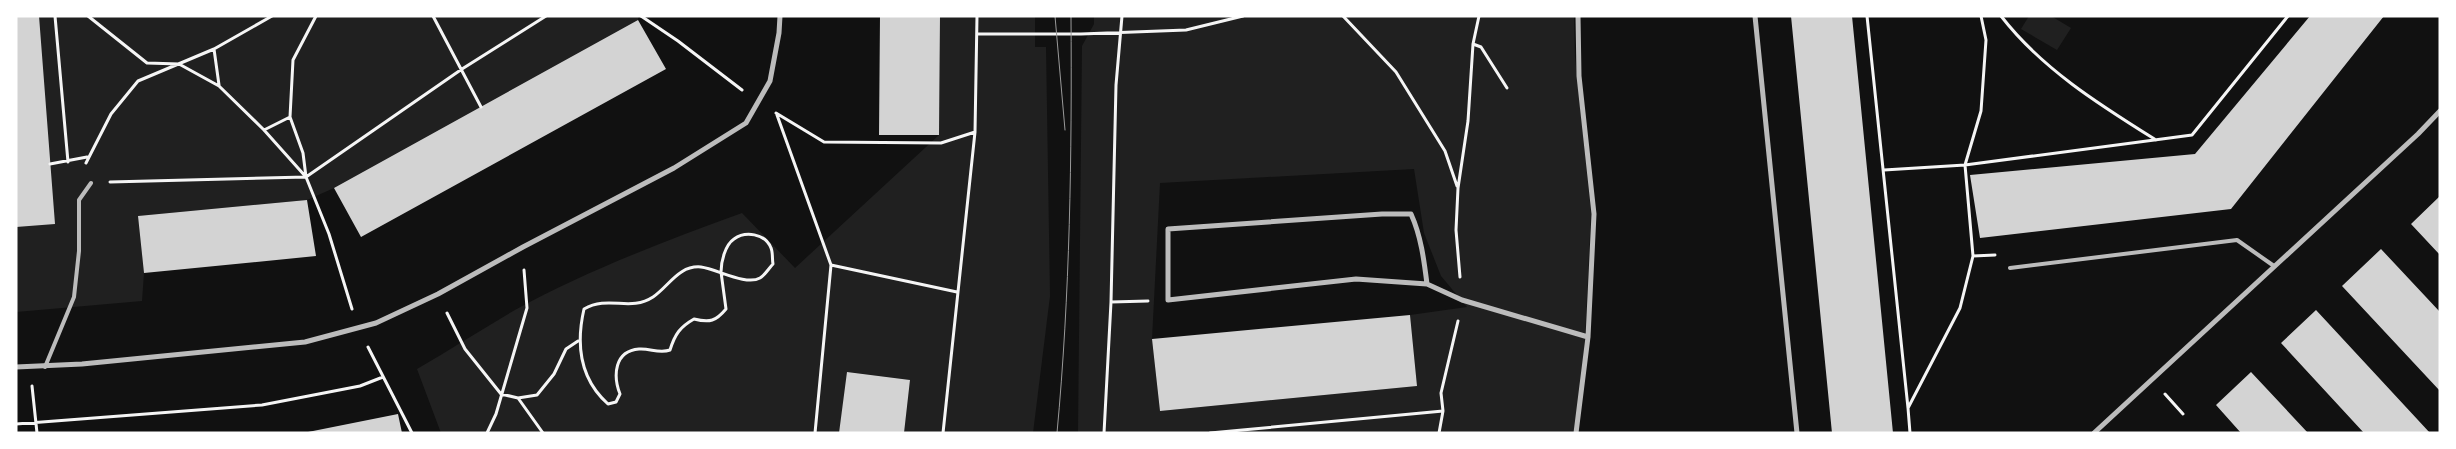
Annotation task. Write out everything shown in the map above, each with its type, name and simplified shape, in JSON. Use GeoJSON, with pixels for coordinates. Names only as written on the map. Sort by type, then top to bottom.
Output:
{"type":"FeatureCollection","features":[{"type":"Feature","properties":{"kind":"street"},"geometry":{"type":"LineString","coordinates":[[16,367],[44,367],[305,342],[376,323],[438,294],[674,168],[746,123],[770,81],[779,33],[780,16]]}},
{"type":"Feature","properties":{"kind":"street"},"geometry":{"type":"LineString","coordinates":[[1576,433],[1588,337],[1594,214],[1580,76],[1578,16]]}},
{"type":"Feature","properties":{"kind":"street"},"geometry":{"type":"LineString","coordinates":[[1755,16],[1797,433]]}},
{"type":"Feature","properties":{"kind":"street"},"geometry":{"type":"LineString","coordinates":[[2094,433],[2440,111]]}},
{"type":"Feature","properties":{"kind":"street"},"geometry":{"type":"LineString","coordinates":[[1427,284],[1422,250],[1411,214],[1382,214],[1168,229],[1168,300],[1356,279],[1427,284],[1462,300],[1588,337]]}},
{"type":"Feature","properties":{"kind":"lane"},"geometry":{"type":"LineString","coordinates":[[44,367],[74,297],[79,251],[78,200],[91,183]]}},
{"type":"Feature","properties":{"kind":"lane"},"geometry":{"type":"LineString","coordinates":[[2010,268],[2237,240],[2274,266]]}},
{"type":"Feature","properties":{"kind":"path"},"geometry":{"type":"LineString","coordinates":[[55,16],[68,162]]}},
{"type":"Feature","properties":{"kind":"path"},"geometry":{"type":"LineString","coordinates":[[88,16],[147,63],[179,64],[219,86],[264,130],[306,177]]}},
{"type":"Feature","properties":{"kind":"path"},"geometry":{"type":"LineString","coordinates":[[272,16],[214,49],[138,81],[110,114],[88,157],[83,177],[91,183],[306,177],[462,69],[546,16]]}},
{"type":"Feature","properties":{"kind":"path"},"geometry":{"type":"LineString","coordinates":[[316,16],[292,60],[290,117],[302,153],[306,177],[329,234],[358,328],[412,433]]}},
{"type":"Feature","properties":{"kind":"path"},"geometry":{"type":"LineString","coordinates":[[433,16],[481,107]]}},
{"type":"Feature","properties":{"kind":"path"},"geometry":{"type":"LineString","coordinates":[[641,16],[678,40],[758,102],[824,142],[941,144],[975,132]]}},
{"type":"Feature","properties":{"kind":"path"},"geometry":{"type":"LineString","coordinates":[[943,433],[975,132],[978,16]]}},
{"type":"Feature","properties":{"kind":"path"},"geometry":{"type":"LineString","coordinates":[[1104,433],[1111,302],[1116,85],[1122,16]]}},
{"type":"Feature","properties":{"kind":"path"},"geometry":{"type":"LineString","coordinates":[[977,34],[1186,30],[1243,16]]}},
{"type":"Feature","properties":{"kind":"path"},"geometry":{"type":"LineString","coordinates":[[1343,16],[1396,72],[1445,151],[1458,188]]}},
{"type":"Feature","properties":{"kind":"path"},"geometry":{"type":"LineString","coordinates":[[1439,433],[1443,411],[1441,393],[1462,300],[1456,230],[1458,188],[1468,121],[1473,44],[1479,16]]}},
{"type":"Feature","properties":{"kind":"path"},"geometry":{"type":"LineString","coordinates":[[1867,16],[1910,433]]}},
{"type":"Feature","properties":{"kind":"path"},"geometry":{"type":"LineString","coordinates":[[1908,408],[1960,308],[1973,256],[1965,165],[1981,111],[1986,40],[1981,16]]}},
{"type":"Feature","properties":{"kind":"path"},"geometry":{"type":"LineString","coordinates":[[2001,16],[2012,30],[2062,77],[2156,140]]}},
{"type":"Feature","properties":{"kind":"path"},"geometry":{"type":"LineString","coordinates":[[1884,170],[1965,165],[2192,136],[2288,16]]}},
{"type":"Feature","properties":{"kind":"path"},"geometry":{"type":"LineString","coordinates":[[1473,44],[1481,47],[1507,88]]}},
{"type":"Feature","properties":{"kind":"path"},"geometry":{"type":"LineString","coordinates":[[214,49],[219,86]]}},
{"type":"Feature","properties":{"kind":"path"},"geometry":{"type":"LineString","coordinates":[[777,114],[831,265],[815,433]]}},
{"type":"Feature","properties":{"kind":"path"},"geometry":{"type":"LineString","coordinates":[[264,130],[290,117]]}},
{"type":"Feature","properties":{"kind":"path"},"geometry":{"type":"LineString","coordinates":[[50,164],[88,157]]}},
{"type":"Feature","properties":{"kind":"path"},"geometry":{"type":"LineString","coordinates":[[721,272],[699,267],[679,272],[654,296],[639,303],[595,302],[584,309],[579,351],[585,369],[599,396],[608,404],[616,402],[620,394],[615,382],[615,371],[619,360],[628,351],[640,349],[663,352],[670,350],[674,337],[682,326],[694,319],[707,322],[722,314],[726,308],[721,272],[726,250],[733,240],[748,233],[761,236],[771,247],[773,264],[760,278],[746,281],[721,272]]}},
{"type":"Feature","properties":{"kind":"path"},"geometry":{"type":"LineString","coordinates":[[487,433],[496,414],[527,308],[523,247]]}},
{"type":"Feature","properties":{"kind":"path"},"geometry":{"type":"LineString","coordinates":[[831,265],[957,292]]}},
{"type":"Feature","properties":{"kind":"path"},"geometry":{"type":"LineString","coordinates":[[438,294],[465,350],[501,394],[518,398],[538,396],[554,374],[566,349],[579,340]]}},
{"type":"Feature","properties":{"kind":"path"},"geometry":{"type":"LineString","coordinates":[[1111,302],[1168,300]]}},
{"type":"Feature","properties":{"kind":"path"},"geometry":{"type":"LineString","coordinates":[[30,367],[37,433]]}},
{"type":"Feature","properties":{"kind":"path"},"geometry":{"type":"LineString","coordinates":[[16,424],[35,424],[164,410],[262,405],[360,386],[384,377]]}},
{"type":"Feature","properties":{"kind":"path"},"geometry":{"type":"LineString","coordinates":[[518,398],[543,433]]}},
{"type":"Feature","properties":{"kind":"path"},"geometry":{"type":"LineString","coordinates":[[1210,433],[1443,411]]}},
{"type":"Feature","properties":{"kind":"shaded area"},"geometry":{"type":"Polygon","coordinates":[[[39,16],[638,16],[638,20],[334,188],[307,200],[138,216],[144,273],[142,301],[16,312],[16,227],[39,16]]]}},
{"type":"Feature","properties":{"kind":"shaded area"},"geometry":{"type":"Polygon","coordinates":[[[940,16],[1035,16],[1035,47],[1046,47],[1050,296],[1033,433],[904,433],[910,380],[848,372],[839,433],[441,433],[417,369],[515,310],[570,282],[655,246],[742,213],[795,268],[939,135],[940,16]]]}},
{"type":"Feature","properties":{"kind":"shaded area"},"geometry":{"type":"Polygon","coordinates":[[[1094,16],[1574,16],[1575,57],[1591,213],[1585,339],[1576,433],[1078,433],[1082,46],[1094,24],[1094,16]],[[1414,169],[1160,183],[1152,339],[1160,411],[1417,386],[1410,315],[1467,307],[1441,276],[1424,233],[1414,169]]]}},
{"type":"Feature","properties":{"kind":"shaded area"},"geometry":{"type":"Polygon","coordinates":[[[2029,16],[2051,16],[2071,28],[2057,50],[2021,29],[2029,16]]]}},
{"type":"Feature","properties":{"kind":"building"},"geometry":{"type":"Polygon","coordinates":[[[16,16],[39,16],[55,224],[16,227],[16,16]]]}},
{"type":"Feature","properties":{"kind":"building"},"geometry":{"type":"Polygon","coordinates":[[[880,16],[940,16],[939,135],[879,135],[880,16]]]}},
{"type":"Feature","properties":{"kind":"building"},"geometry":{"type":"Polygon","coordinates":[[[1791,16],[1852,16],[1893,433],[1832,433],[1791,16]]]}},
{"type":"Feature","properties":{"kind":"building"},"geometry":{"type":"Polygon","coordinates":[[[2310,16],[2384,16],[2231,209],[1980,238],[1970,175],[2195,154],[2310,16]]]}},
{"type":"Feature","properties":{"kind":"building"},"geometry":{"type":"Polygon","coordinates":[[[638,20],[666,69],[361,237],[334,188],[638,20]]]}},
{"type":"Feature","properties":{"kind":"building"},"geometry":{"type":"Polygon","coordinates":[[[2440,196],[2440,255],[2411,224],[2440,196]]]}},
{"type":"Feature","properties":{"kind":"building"},"geometry":{"type":"Polygon","coordinates":[[[307,200],[316,256],[144,273],[138,216],[307,200]]]}},
{"type":"Feature","properties":{"kind":"building"},"geometry":{"type":"Polygon","coordinates":[[[2381,249],[2440,312],[2440,391],[2342,286],[2381,249]]]}},
{"type":"Feature","properties":{"kind":"building"},"geometry":{"type":"Polygon","coordinates":[[[2316,310],[2430,433],[2364,433],[2281,343],[2316,310]]]}},
{"type":"Feature","properties":{"kind":"building"},"geometry":{"type":"Polygon","coordinates":[[[1410,315],[1417,386],[1160,411],[1152,339],[1410,315]]]}},
{"type":"Feature","properties":{"kind":"building"},"geometry":{"type":"Polygon","coordinates":[[[847,372],[910,380],[904,433],[839,433],[847,372]]]}},
{"type":"Feature","properties":{"kind":"building"},"geometry":{"type":"Polygon","coordinates":[[[2251,372],[2308,433],[2241,433],[2216,405],[2251,372]]]}},
{"type":"Feature","properties":{"kind":"building"},"geometry":{"type":"Polygon","coordinates":[[[398,414],[402,433],[308,433],[308,432],[398,414]]]}},
{"type":"Feature","properties":{"kind":"tram line"},"geometry":{"type":"LineString","coordinates":[[1055,16],[1065,130]]}},
{"type":"Feature","properties":{"kind":"tram line"},"geometry":{"type":"LineString","coordinates":[[1057,433],[1065,329],[1069,224],[1071,16]]}}]}
